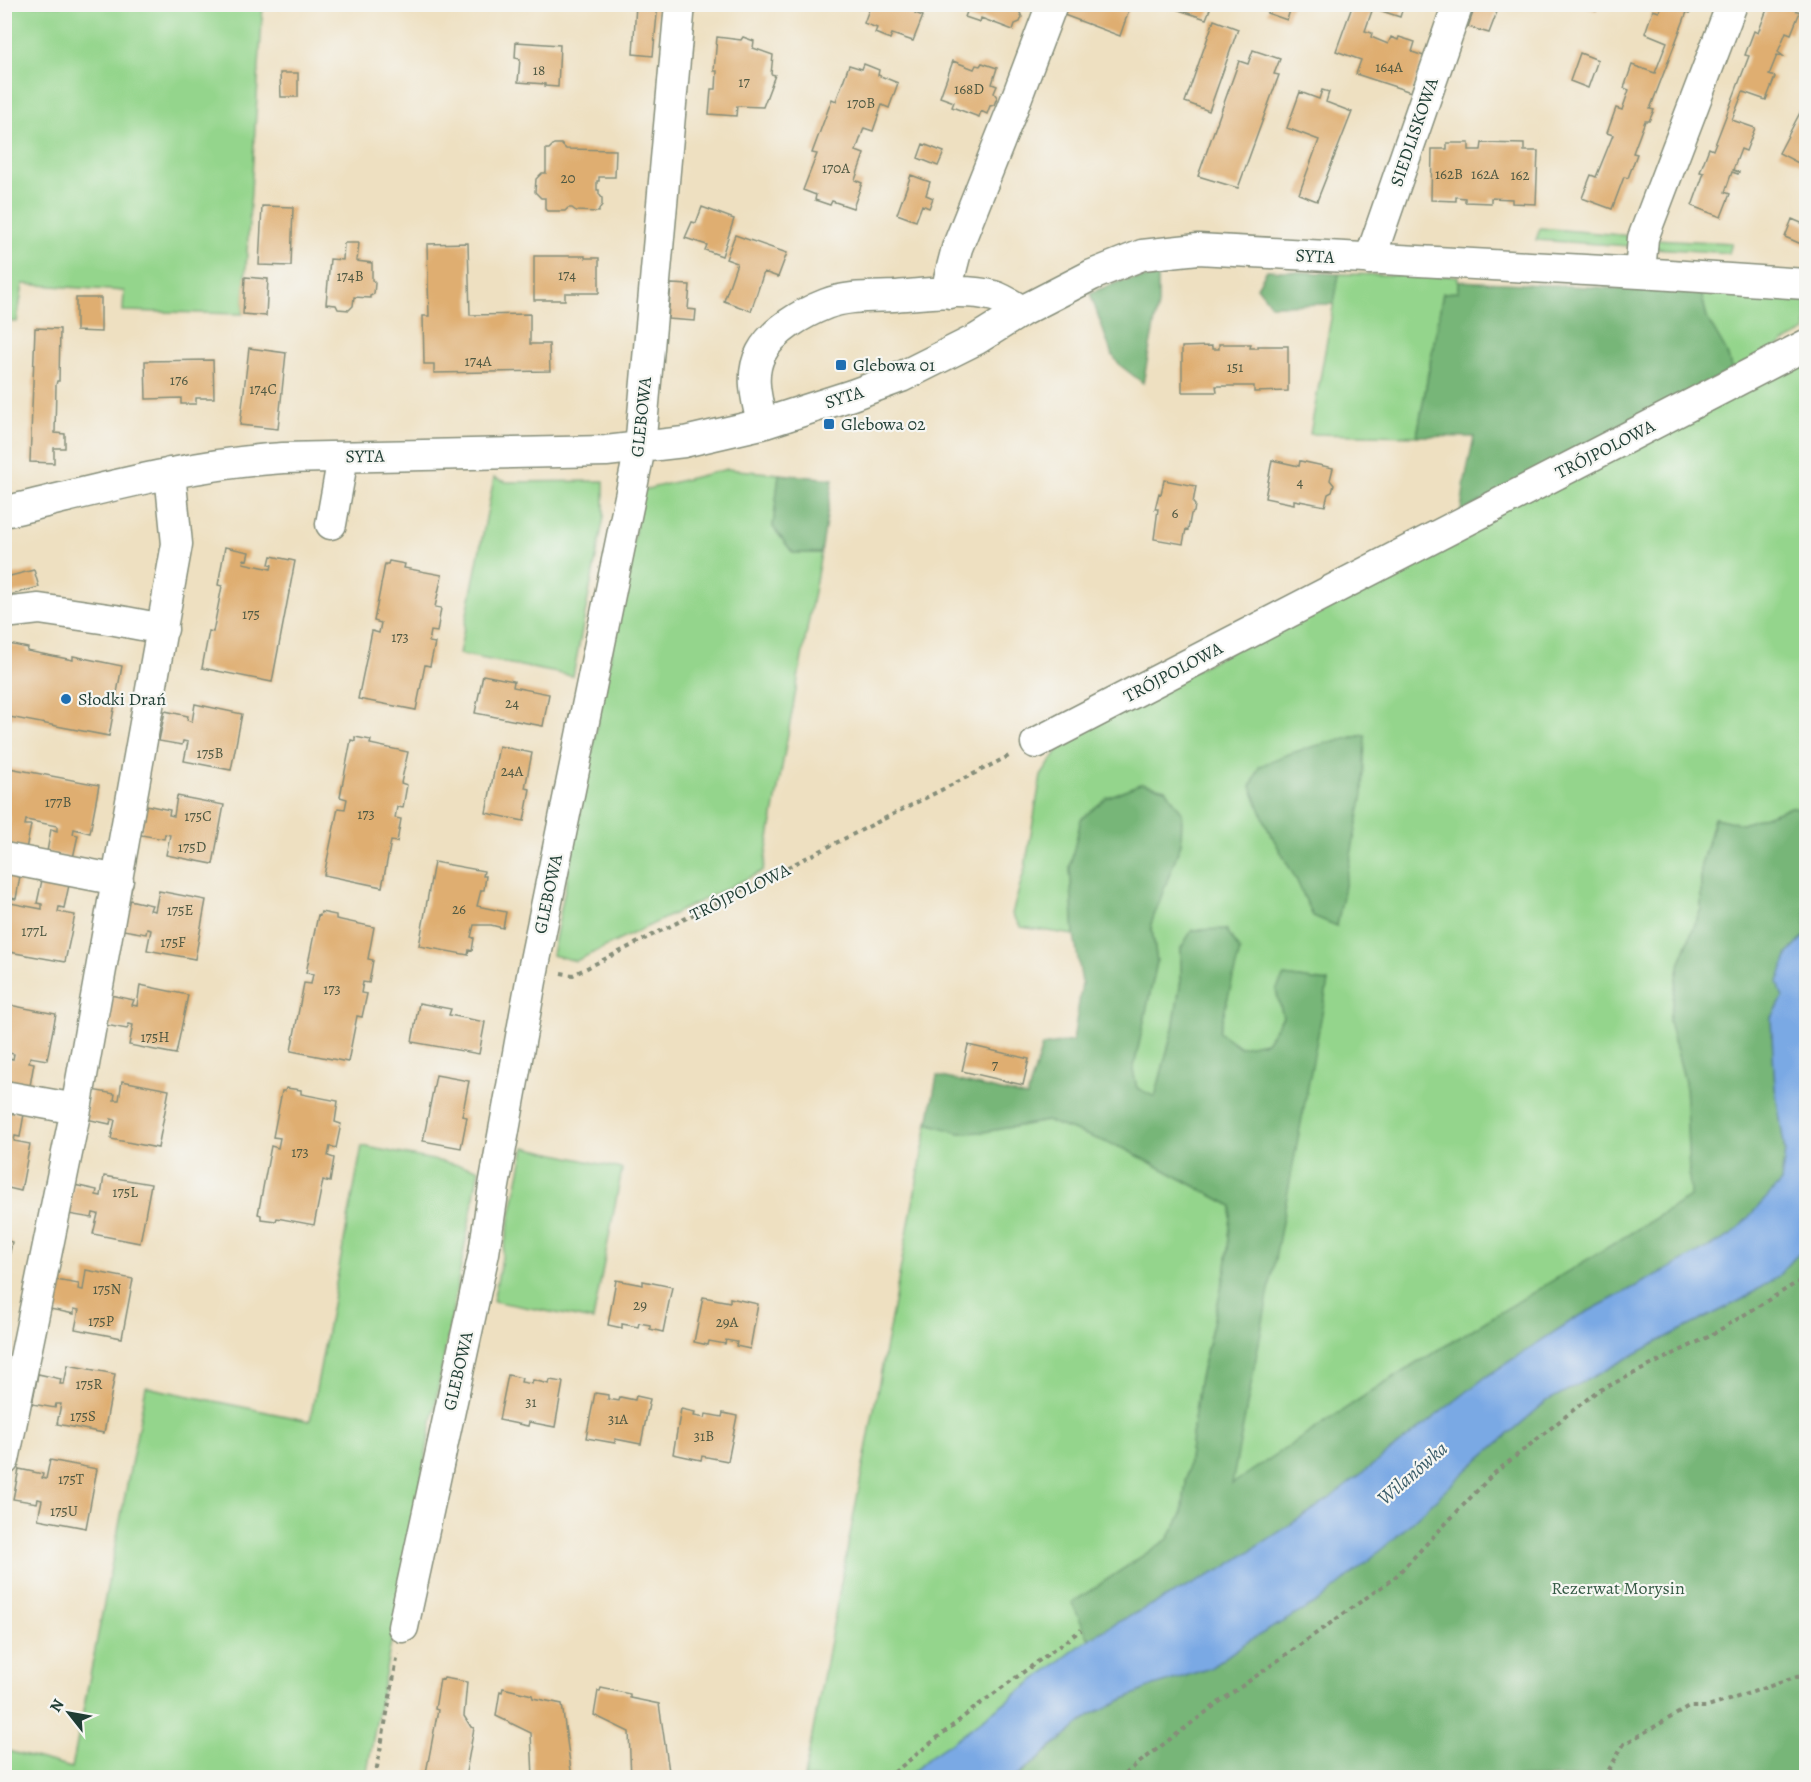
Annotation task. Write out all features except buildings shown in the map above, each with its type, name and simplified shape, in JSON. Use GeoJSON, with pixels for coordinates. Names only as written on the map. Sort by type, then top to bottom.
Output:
{"type":"FeatureCollection","features":[{"type":"Feature","properties":{"kind":"street","name":"GLEBOWA"},"geometry":{"type":"LineString","coordinates":[[403,1627],[484,1253],[533,970],[640,448],[680,4]]}},
{"type":"Feature","properties":{"kind":"street"},"geometry":{"type":"LineString","coordinates":[[950,293],[950,273],[957,248],[1052,4]]}},
{"type":"Feature","properties":{"kind":"street","name":"SIEDLISKOWA"},"geometry":{"type":"LineString","coordinates":[[1370,259],[1458,4]]}},
{"type":"Feature","properties":{"kind":"street"},"geometry":{"type":"LineString","coordinates":[[1640,273],[1643,238],[1732,4]]}},
{"type":"Feature","properties":{"kind":"street","name":"SYTA"},"geometry":{"type":"LineString","coordinates":[[4,512],[170,473],[252,460],[606,451],[684,442],[762,424],[901,377],[977,339],[1022,311],[1092,275],[1142,255],[1198,249],[1806,284]]}},
{"type":"Feature","properties":{"kind":"street"},"geometry":{"type":"LineString","coordinates":[[762,424],[753,376],[760,354],[769,340],[786,325],[827,304],[859,298],[972,293],[995,296],[1022,311]]}},
{"type":"Feature","properties":{"kind":"street","name":"TRÓJPOLOWA"},"geometry":{"type":"LineString","coordinates":[[1036,742],[1806,345]]}},
{"type":"Feature","properties":{"kind":"street"},"geometry":{"type":"LineString","coordinates":[[331,524],[343,457]]}},
{"type":"Feature","properties":{"kind":"street"},"geometry":{"type":"LineString","coordinates":[[4,1460],[17,1335],[76,1109],[163,629],[177,544],[170,473]]}},
{"type":"Feature","properties":{"kind":"street"},"geometry":{"type":"LineString","coordinates":[[4,613],[39,609],[163,629]]}},
{"type":"Feature","properties":{"kind":"street"},"geometry":{"type":"LineString","coordinates":[[4,858],[118,880]]}},
{"type":"Feature","properties":{"kind":"street"},"geometry":{"type":"LineString","coordinates":[[4,1096],[76,1109]]}},
{"type":"Feature","properties":{"kind":"path","name":"TRÓJPOLOWA"},"geometry":{"type":"LineString","coordinates":[[533,970],[573,975],[1036,742]]}},
{"type":"Feature","properties":{"kind":"path"},"geometry":{"type":"LineString","coordinates":[[1117,1778],[1284,1655],[1394,1578],[1492,1475],[1596,1392],[1708,1337],[1806,1277]]}},
{"type":"Feature","properties":{"kind":"path"},"geometry":{"type":"LineString","coordinates":[[375,1778],[403,1627]]}},
{"type":"Feature","properties":{"kind":"path"},"geometry":{"type":"LineString","coordinates":[[887,1778],[977,1706],[1081,1630]]}},
{"type":"Feature","properties":{"kind":"path"},"geometry":{"type":"LineString","coordinates":[[1604,1778],[1624,1744],[1689,1707],[1708,1707],[1806,1674]]}},
{"type":"Feature","properties":{"kind":"green space"},"geometry":{"type":"Polygon","coordinates":[[[4,5],[263,5],[243,314],[123,311],[124,291],[23,284],[17,322],[5,321],[4,5]]]}},
{"type":"Feature","properties":{"kind":"green space"},"geometry":{"type":"Polygon","coordinates":[[[1540,228],[1631,236],[1629,246],[1536,240],[1540,228]]]}},
{"type":"Feature","properties":{"kind":"green space"},"geometry":{"type":"Polygon","coordinates":[[[1654,239],[1732,243],[1729,253],[1654,248],[1654,239]]]}},
{"type":"Feature","properties":{"kind":"green space"},"geometry":{"type":"Polygon","coordinates":[[[1267,270],[1339,274],[1334,304],[1271,305],[1257,287],[1267,270]]]}},
{"type":"Feature","properties":{"kind":"green space"},"geometry":{"type":"Polygon","coordinates":[[[1339,274],[1458,276],[1458,292],[1443,293],[1417,436],[1310,434],[1339,274]]]}},
{"type":"Feature","properties":{"kind":"green space"},"geometry":{"type":"Polygon","coordinates":[[[1158,276],[1158,305],[1143,383],[1121,366],[1112,355],[1090,293],[1121,281],[1158,276]]]}},
{"type":"Feature","properties":{"kind":"green space"},"geometry":{"type":"Polygon","coordinates":[[[1458,281],[1701,292],[1707,318],[1726,351],[1732,370],[1461,512],[1474,437],[1417,436],[1443,293],[1458,292],[1458,281]]]}},
{"type":"Feature","properties":{"kind":"green space"},"geometry":{"type":"Polygon","coordinates":[[[1701,292],[1806,301],[1806,331],[1732,370],[1726,351],[1707,318],[1701,292]]]}},
{"type":"Feature","properties":{"kind":"green space"},"geometry":{"type":"Polygon","coordinates":[[[1806,350],[1806,809],[1791,807],[1742,824],[1714,818],[1701,865],[1701,909],[1680,962],[1669,1021],[1685,1082],[1691,1197],[1381,1385],[1231,1485],[1327,982],[1284,976],[1276,990],[1283,1017],[1266,1042],[1240,1047],[1219,1032],[1228,997],[1181,948],[1181,980],[1173,1029],[1155,1098],[1137,1088],[1133,1071],[1157,962],[1151,924],[1181,843],[1182,812],[1165,789],[1070,866],[1074,935],[1021,927],[1012,914],[1025,868],[1041,776],[1067,737],[1806,350]],[[1364,735],[1337,740],[1314,748],[1252,787],[1268,829],[1297,881],[1313,916],[1337,926],[1364,735]]]}},
{"type":"Feature","properties":{"kind":"green space"},"geometry":{"type":"Polygon","coordinates":[[[727,469],[779,474],[773,527],[793,553],[821,553],[763,871],[576,961],[552,955],[643,490],[727,469]]]}},
{"type":"Feature","properties":{"kind":"green space"},"geometry":{"type":"Polygon","coordinates":[[[779,474],[833,479],[821,553],[793,553],[773,527],[779,474]]]}},
{"type":"Feature","properties":{"kind":"green space"},"geometry":{"type":"Polygon","coordinates":[[[494,478],[507,482],[604,481],[604,517],[573,676],[459,654],[494,478]]]}},
{"type":"Feature","properties":{"kind":"green space"},"geometry":{"type":"Polygon","coordinates":[[[1365,735],[1363,794],[1337,926],[1313,916],[1297,881],[1268,829],[1251,787],[1259,767],[1271,761],[1310,747],[1365,735]]]}},
{"type":"Feature","properties":{"kind":"green space"},"geometry":{"type":"Polygon","coordinates":[[[1142,783],[1165,789],[1182,812],[1181,843],[1151,924],[1157,962],[1133,1071],[1137,1088],[1155,1097],[1173,1029],[1181,980],[1181,948],[1192,930],[1226,929],[1240,951],[1219,1032],[1240,1047],[1266,1042],[1283,1017],[1276,990],[1284,976],[1328,982],[1232,1484],[1381,1385],[1690,1197],[1685,1082],[1669,1021],[1680,962],[1701,909],[1701,865],[1715,818],[1742,824],[1791,807],[1806,809],[1806,935],[1788,954],[1783,998],[1771,1019],[1775,1087],[1785,1151],[1781,1183],[1732,1235],[1574,1319],[1487,1376],[1329,1499],[1226,1568],[1089,1639],[1072,1603],[1168,1539],[1182,1514],[1199,1382],[1226,1269],[1232,1206],[1125,1149],[1047,1121],[984,1132],[959,1133],[928,1123],[937,1076],[1027,1097],[1042,1046],[1073,1041],[1082,983],[1074,935],[1070,866],[1081,819],[1108,797],[1142,783]]]}},
{"type":"Feature","properties":{"kind":"green space"},"geometry":{"type":"Polygon","coordinates":[[[1047,1121],[1125,1149],[1232,1206],[1226,1269],[1199,1382],[1182,1514],[1168,1539],[1073,1602],[1089,1639],[931,1756],[907,1777],[804,1778],[928,1123],[959,1133],[984,1132],[1047,1121]]]}},
{"type":"Feature","properties":{"kind":"green space"},"geometry":{"type":"Polygon","coordinates":[[[362,1146],[479,1169],[366,1777],[5,1777],[4,1750],[72,1768],[146,1387],[310,1421],[362,1146]]]}},
{"type":"Feature","properties":{"kind":"green space"},"geometry":{"type":"Polygon","coordinates":[[[525,1147],[622,1169],[593,1320],[493,1301],[525,1147]]]}},
{"type":"Feature","properties":{"kind":"green space","name":"Rezerwat Morysin"},"geometry":{"type":"Polygon","coordinates":[[[1806,1245],[1806,1777],[1016,1778],[1092,1714],[1148,1688],[1210,1668],[1247,1642],[1470,1467],[1547,1401],[1743,1299],[1778,1276],[1806,1245]]]}},
{"type":"Feature","properties":{"kind":"water","name":"Wilanówka"},"geometry":{"type":"Polygon","coordinates":[[[1806,935],[1806,1245],[1778,1276],[1743,1299],[1547,1401],[1470,1467],[1396,1537],[1320,1601],[1247,1642],[1210,1668],[1148,1688],[1092,1714],[1016,1777],[907,1777],[931,1756],[1089,1639],[1226,1567],[1329,1499],[1487,1376],[1574,1319],[1732,1235],[1781,1182],[1785,1151],[1775,1087],[1771,1019],[1783,998],[1778,982],[1788,954],[1806,935]]]}},
{"type":"Feature","properties":{"kind":"place","name":"Glebowa 01"},"geometry":{"type":"Point","coordinates":[841,365]}},
{"type":"Feature","properties":{"kind":"place","name":"Glebowa 02"},"geometry":{"type":"Point","coordinates":[829,424]}},
{"type":"Feature","properties":{"kind":"place","name":"Słodki Drań"},"geometry":{"type":"Point","coordinates":[66,699]}}]}
